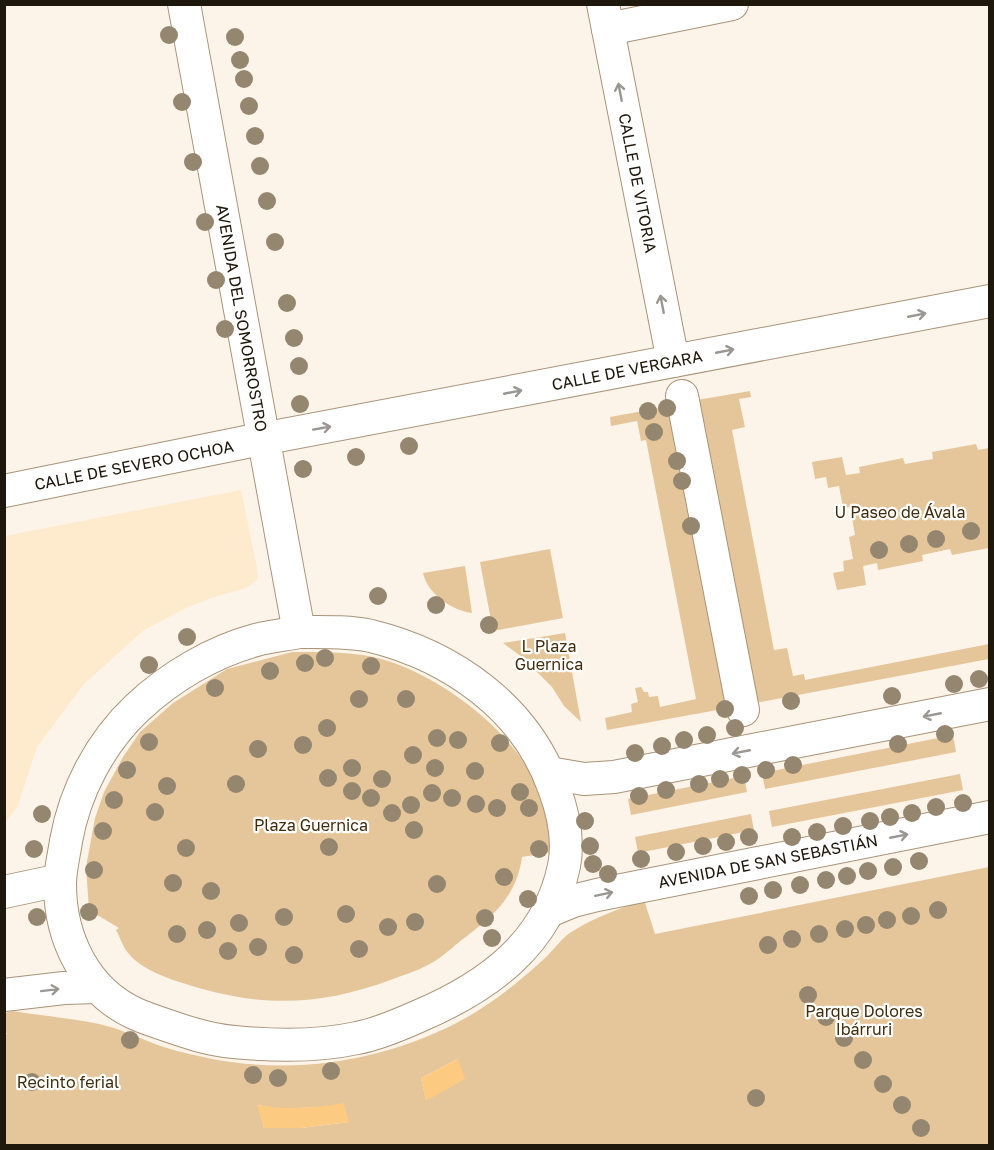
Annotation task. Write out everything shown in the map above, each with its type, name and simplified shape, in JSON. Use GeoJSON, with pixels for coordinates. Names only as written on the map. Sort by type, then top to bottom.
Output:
{"type":"FeatureCollection","features":[{"type":"Feature","properties":{"kind":"street","name":"AVENIDA DEL SOMORROSTRO"},"geometry":{"type":"LineString","coordinates":[[184,4],[299,632]]}},
{"type":"Feature","properties":{"kind":"street"},"geometry":{"type":"LineString","coordinates":[[605,17],[732,4]]}},
{"type":"Feature","properties":{"kind":"street","name":"CALLE DE VITORIA"},"geometry":{"type":"LineString","coordinates":[[605,17],[673,361]]}},
{"type":"Feature","properties":{"kind":"street","name":"CALLE DE VERGARA"},"geometry":{"type":"LineString","coordinates":[[264,439],[990,301]]}},
{"type":"Feature","properties":{"kind":"street"},"geometry":{"type":"LineString","coordinates":[[682,396],[743,710]]}},
{"type":"Feature","properties":{"kind":"street","name":"CALLE DE SEVERO OCHOA"},"geometry":{"type":"LineString","coordinates":[[4,491],[264,439]]}},
{"type":"Feature","properties":{"kind":"street"},"geometry":{"type":"LineString","coordinates":[[299,632],[335,632],[369,636],[428,655],[482,688],[507,711],[528,736],[549,773],[562,808],[565,862],[549,911],[523,947],[483,983],[458,999],[410,1020],[351,1039],[310,1045],[229,1042],[202,1036],[135,1014],[114,1002],[97,987],[76,960],[61,906],[60,880],[71,815],[82,784],[105,746],[135,710],[169,681],[206,659],[255,640],[299,632]]}},
{"type":"Feature","properties":{"kind":"street"},"geometry":{"type":"LineString","coordinates":[[549,773],[584,779],[614,777],[990,704]]}},
{"type":"Feature","properties":{"kind":"street","name":"AVENIDA DE SAN SEBASTIÁN"},"geometry":{"type":"LineString","coordinates":[[549,911],[573,901],[606,893],[990,818]]}},
{"type":"Feature","properties":{"kind":"street"},"geometry":{"type":"LineString","coordinates":[[4,892],[60,880]]}},
{"type":"Feature","properties":{"kind":"street"},"geometry":{"type":"LineString","coordinates":[[4,995],[64,988],[97,987]]}},
{"type":"Feature","properties":{"kind":"shaded area"},"geometry":{"type":"Polygon","coordinates":[[[241,490],[258,573],[257,580],[246,588],[188,607],[144,630],[84,684],[37,747],[17,808],[5,822],[5,536],[241,490]]]}},
{"type":"Feature","properties":{"kind":"shaded area"},"geometry":{"type":"Polygon","coordinates":[[[458,1059],[465,1079],[426,1101],[421,1078],[458,1059]]]}},
{"type":"Feature","properties":{"kind":"shaded area"},"geometry":{"type":"Polygon","coordinates":[[[344,1103],[349,1122],[301,1128],[264,1128],[257,1105],[301,1108],[344,1103]]]}},
{"type":"Feature","properties":{"kind":"green space"},"geometry":{"type":"Polygon","coordinates":[[[750,391],[751,397],[739,399],[745,427],[732,430],[774,650],[787,648],[793,676],[804,674],[805,680],[989,644],[989,659],[750,704],[691,401],[750,391]]]}},
{"type":"Feature","properties":{"kind":"green space"},"geometry":{"type":"Polygon","coordinates":[[[676,405],[734,707],[607,730],[605,718],[632,712],[631,704],[638,702],[635,688],[641,687],[644,692],[648,692],[649,697],[658,696],[660,707],[696,699],[646,440],[641,441],[637,421],[611,426],[610,417],[676,405]]]}},
{"type":"Feature","properties":{"kind":"green space","name":"U Paseo de Ávala"},"geometry":{"type":"Polygon","coordinates":[[[976,444],[978,450],[989,448],[989,548],[952,555],[950,549],[922,555],[923,561],[878,570],[877,563],[863,566],[866,585],[837,590],[833,573],[844,571],[843,561],[853,559],[849,537],[855,535],[850,507],[843,508],[839,486],[828,488],[826,477],[815,479],[812,462],[842,457],[846,475],[860,473],[859,467],[903,458],[905,464],[933,459],[932,452],[976,444]]]}},
{"type":"Feature","properties":{"kind":"green space"},"geometry":{"type":"Polygon","coordinates":[[[550,549],[563,618],[493,631],[480,562],[550,549]]]}},
{"type":"Feature","properties":{"kind":"green space","name":"L Plaza Guernica"},"geometry":{"type":"Polygon","coordinates":[[[465,566],[472,613],[456,609],[442,600],[425,580],[423,573],[465,566]]]}},
{"type":"Feature","properties":{"kind":"green space","name":"L Plaza Guernica"},"geometry":{"type":"Polygon","coordinates":[[[565,633],[581,722],[564,706],[552,687],[522,657],[503,643],[565,633]]]}},
{"type":"Feature","properties":{"kind":"green space","name":"Plaza Guernica"},"geometry":{"type":"Polygon","coordinates":[[[292,652],[352,654],[388,661],[410,669],[432,681],[476,711],[496,729],[528,768],[544,804],[552,852],[522,857],[515,882],[504,902],[477,928],[430,964],[393,979],[341,995],[292,1001],[242,998],[165,977],[134,960],[125,949],[116,930],[119,928],[89,910],[86,867],[95,818],[104,792],[140,732],[173,703],[227,669],[292,652]]]}},
{"type":"Feature","properties":{"kind":"green space"},"geometry":{"type":"Polygon","coordinates":[[[953,735],[956,752],[765,789],[762,773],[953,735]]]}},
{"type":"Feature","properties":{"kind":"green space"},"geometry":{"type":"Polygon","coordinates":[[[960,774],[963,790],[772,827],[769,811],[960,774]]]}},
{"type":"Feature","properties":{"kind":"green space"},"geometry":{"type":"Polygon","coordinates":[[[744,776],[747,792],[631,815],[628,799],[744,776]]]}},
{"type":"Feature","properties":{"kind":"green space"},"geometry":{"type":"Polygon","coordinates":[[[751,814],[754,830],[638,853],[635,837],[751,814]]]}},
{"type":"Feature","properties":{"kind":"green space","name":"Parque Dolores Ibárruri"},"geometry":{"type":"Polygon","coordinates":[[[989,867],[989,1145],[5,1145],[4,1035],[7,1034],[5,1013],[13,1011],[99,1024],[169,1049],[237,1063],[306,1065],[341,1061],[408,1044],[471,1015],[518,982],[569,934],[607,914],[644,900],[655,934],[989,867]],[[458,1059],[421,1078],[426,1100],[458,1059]],[[258,1105],[264,1128],[301,1128],[349,1122],[320,1107],[279,1109],[258,1105]]]}},
{"type":"Feature","properties":{"kind":"park label","name":"Recinto ferial"},"geometry":{"type":"Point","coordinates":[68,1082]}}]}
